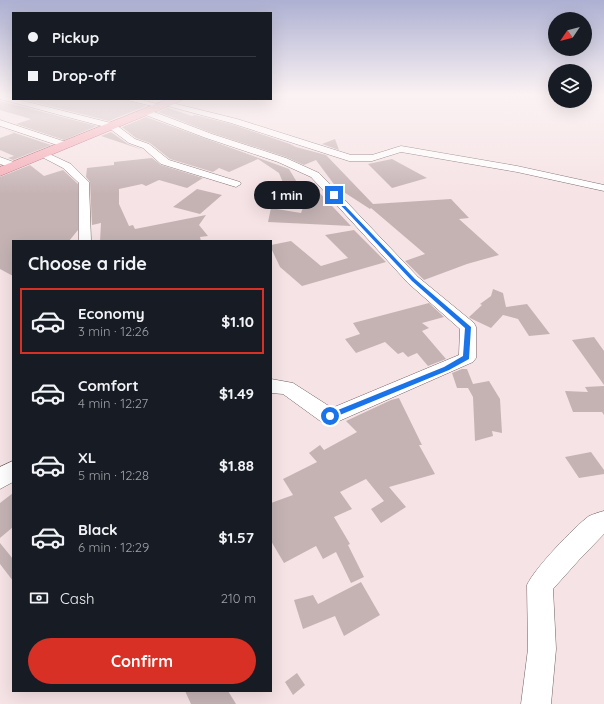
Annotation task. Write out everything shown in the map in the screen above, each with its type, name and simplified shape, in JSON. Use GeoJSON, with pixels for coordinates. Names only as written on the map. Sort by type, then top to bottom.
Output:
{"type":"FeatureCollection","features":[{"type":"Feature","properties":{"kind":"main road"},"geometry":{"type":"LineString","coordinates":[[0,172],[108,128]]}},
{"type":"Feature","properties":{"kind":"street"},"geometry":{"type":"LineString","coordinates":[[12,128],[66,145]]}},
{"type":"Feature","properties":{"kind":"street"},"geometry":{"type":"LineString","coordinates":[[114,128],[132,141],[146,146],[165,162],[236,184]]}},
{"type":"Feature","properties":{"kind":"street"},"geometry":{"type":"LineString","coordinates":[[188,128],[282,160],[315,174],[414,280],[468,327],[467,358],[447,368],[330,416],[287,388],[272,386]]}},
{"type":"Feature","properties":{"kind":"street"},"geometry":{"type":"LineString","coordinates":[[255,128],[358,160],[379,156],[393,150],[401,149],[517,169],[604,188]]}},
{"type":"Feature","properties":{"kind":"street"},"geometry":{"type":"LineString","coordinates":[[43,154],[67,166],[84,182],[85,240]]}},
{"type":"Feature","properties":{"kind":"street"},"geometry":{"type":"LineString","coordinates":[[0,160],[15,166]]}},
{"type":"Feature","properties":{"kind":"street"},"geometry":{"type":"LineString","coordinates":[[0,479],[12,471]]}},
{"type":"Feature","properties":{"kind":"street"},"geometry":{"type":"LineString","coordinates":[[536,704],[542,649],[540,585],[570,551],[598,524],[604,522]]}},
{"type":"Feature","properties":{"kind":"building"},"geometry":{"type":"Polygon","coordinates":[[[28,128],[93,128],[64,140],[28,128]]]}},
{"type":"Feature","properties":{"kind":"building"},"geometry":{"type":"Polygon","coordinates":[[[123,128],[176,128],[289,169],[301,189],[316,189],[351,226],[268,222],[271,208],[301,213],[305,202],[274,190],[286,190],[279,173],[258,159],[229,172],[219,168],[213,172],[170,159],[150,143],[136,138],[123,128]]]}},
{"type":"Feature","properties":{"kind":"building"},"geometry":{"type":"Polygon","coordinates":[[[199,128],[242,128],[296,147],[326,155],[373,204],[451,199],[469,218],[459,219],[499,255],[467,264],[424,280],[405,261],[425,254],[371,208],[370,209],[336,187],[316,160],[304,165],[286,157],[199,128]]]}},
{"type":"Feature","properties":{"kind":"building"},"geometry":{"type":"Polygon","coordinates":[[[3,129],[51,145],[13,160],[8,158],[14,156],[0,150],[0,138],[14,133],[3,129]]]}},
{"type":"Feature","properties":{"kind":"building"},"geometry":{"type":"Polygon","coordinates":[[[111,132],[128,144],[143,150],[101,136],[111,132]]]}},
{"type":"Feature","properties":{"kind":"building"},"geometry":{"type":"Polygon","coordinates":[[[335,139],[339,150],[322,144],[335,139]]]}},
{"type":"Feature","properties":{"kind":"building"},"geometry":{"type":"Polygon","coordinates":[[[152,158],[161,165],[203,178],[187,188],[159,180],[146,186],[142,184],[119,189],[119,204],[129,226],[133,225],[135,229],[206,215],[199,225],[208,236],[200,237],[201,240],[100,240],[101,223],[92,225],[90,182],[86,177],[87,168],[114,165],[114,162],[152,158]]]}},
{"type":"Feature","properties":{"kind":"building"},"geometry":{"type":"Polygon","coordinates":[[[392,159],[427,178],[392,188],[368,164],[392,159]]]}},
{"type":"Feature","properties":{"kind":"building"},"geometry":{"type":"Polygon","coordinates":[[[30,165],[44,176],[63,170],[78,184],[78,230],[70,240],[12,240],[12,275],[0,269],[0,177],[30,165]]]}},
{"type":"Feature","properties":{"kind":"building"},"geometry":{"type":"Polygon","coordinates":[[[197,189],[222,195],[200,214],[173,207],[197,189]]]}},
{"type":"Feature","properties":{"kind":"building"},"geometry":{"type":"Polygon","coordinates":[[[354,230],[386,262],[302,286],[280,267],[272,250],[272,245],[291,241],[321,266],[348,258],[325,235],[354,230]]]}},
{"type":"Feature","properties":{"kind":"building"},"geometry":{"type":"Polygon","coordinates":[[[493,289],[503,293],[506,307],[527,304],[550,334],[529,336],[518,319],[503,315],[491,328],[470,318],[469,317],[482,305],[480,304],[491,296],[493,289]]]}},
{"type":"Feature","properties":{"kind":"building"},"geometry":{"type":"Polygon","coordinates":[[[429,303],[444,317],[422,323],[429,328],[422,331],[446,359],[428,366],[417,353],[408,357],[403,352],[398,354],[385,342],[356,353],[345,339],[360,334],[353,323],[429,303]]]}},
{"type":"Feature","properties":{"kind":"building"},"geometry":{"type":"Polygon","coordinates":[[[594,337],[604,351],[604,385],[572,340],[594,337]]]}},
{"type":"Feature","properties":{"kind":"building"},"geometry":{"type":"Polygon","coordinates":[[[462,369],[467,369],[473,384],[489,381],[500,399],[502,433],[492,431],[493,436],[475,441],[473,397],[468,388],[457,388],[452,373],[462,369]]]}},
{"type":"Feature","properties":{"kind":"building"},"geometry":{"type":"Polygon","coordinates":[[[604,386],[604,415],[602,412],[573,412],[565,391],[588,392],[585,387],[604,386]]]}},
{"type":"Feature","properties":{"kind":"building"},"geometry":{"type":"Polygon","coordinates":[[[399,398],[422,445],[419,445],[435,474],[389,487],[406,507],[381,523],[371,509],[384,501],[366,479],[340,492],[352,509],[334,517],[350,544],[348,545],[364,577],[351,583],[336,552],[323,559],[316,546],[284,563],[272,543],[272,503],[293,495],[283,479],[317,462],[309,453],[320,445],[324,450],[357,432],[346,421],[391,400],[399,398]]]}},
{"type":"Feature","properties":{"kind":"building"},"geometry":{"type":"Polygon","coordinates":[[[591,452],[604,470],[604,474],[579,478],[565,457],[591,452]]]}},
{"type":"Feature","properties":{"kind":"building"},"geometry":{"type":"Polygon","coordinates":[[[12,494],[12,528],[0,538],[0,503],[12,494]]]}},
{"type":"Feature","properties":{"kind":"building"},"geometry":{"type":"Polygon","coordinates":[[[0,543],[12,558],[12,580],[0,564],[0,543]]]}},
{"type":"Feature","properties":{"kind":"building"},"geometry":{"type":"Polygon","coordinates":[[[361,582],[380,615],[344,636],[335,616],[303,629],[294,600],[313,595],[318,604],[361,582]]]}},
{"type":"Feature","properties":{"kind":"building"},"geometry":{"type":"Polygon","coordinates":[[[297,673],[305,685],[293,695],[285,682],[297,673]]]}},
{"type":"Feature","properties":{"kind":"building"},"geometry":{"type":"Polygon","coordinates":[[[185,692],[229,692],[236,704],[191,704],[185,692]]]}},
{"type":"Feature","properties":{"kind":"route"},"geometry":{"type":"LineString","coordinates":[[330,416],[447,368],[467,358],[468,327],[414,280],[381,247],[334,195]]}}]}
